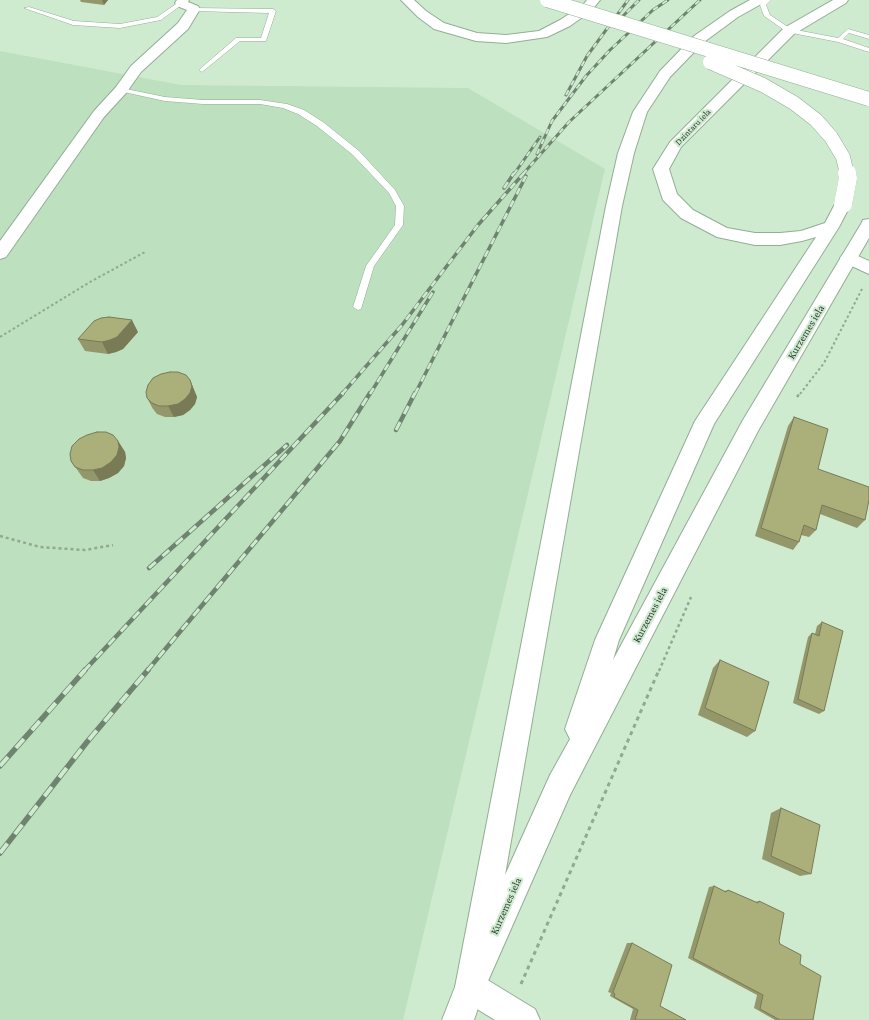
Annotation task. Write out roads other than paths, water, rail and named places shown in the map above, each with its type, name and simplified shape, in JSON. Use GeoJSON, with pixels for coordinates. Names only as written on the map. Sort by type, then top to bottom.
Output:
{"type":"FeatureCollection","features":[{"type":"Feature","properties":{"kind":"main road"},"geometry":{"type":"LineString","coordinates":[[407,0],[422,14],[439,26],[476,37],[506,39],[542,34],[587,8],[594,0]]}},
{"type":"Feature","properties":{"kind":"main road"},"geometry":{"type":"LineString","coordinates":[[547,0],[869,99]]}},
{"type":"Feature","properties":{"kind":"main road"},"geometry":{"type":"LineString","coordinates":[[517,1016],[470,987],[612,214],[626,153],[640,112],[665,74],[699,39],[734,14],[759,0]]}},
{"type":"Feature","properties":{"kind":"main road","name":"Dzintaru iela"},"geometry":{"type":"LineString","coordinates":[[831,227],[802,236],[780,239],[756,239],[723,233],[687,214],[669,196],[660,169],[675,145],[789,31],[842,0]]}},
{"type":"Feature","properties":{"kind":"main road"},"geometry":{"type":"LineString","coordinates":[[0,253],[99,114],[121,90],[136,69],[183,26],[194,9],[182,1]]}},
{"type":"Feature","properties":{"kind":"main road"},"geometry":{"type":"LineString","coordinates":[[560,785],[608,640],[705,421],[831,227],[843,204],[848,178],[843,157],[832,137],[816,120],[794,103],[763,85],[613,21]]}},
{"type":"Feature","properties":{"kind":"main road","name":"Kurzemes iela"},"geometry":{"type":"LineString","coordinates":[[458,1020],[470,987],[560,785],[750,426],[869,224]]}},
{"type":"Feature","properties":{"kind":"main road"},"geometry":{"type":"LineString","coordinates":[[849,258],[867,275]]}},
{"type":"Feature","properties":{"kind":"lane"},"geometry":{"type":"LineString","coordinates":[[768,0],[763,6],[767,16],[789,31],[839,40],[869,50]]}},
{"type":"Feature","properties":{"kind":"lane"},"geometry":{"type":"LineString","coordinates":[[27,8],[73,23],[120,26],[158,19],[182,1]]}},
{"type":"Feature","properties":{"kind":"lane"},"geometry":{"type":"LineString","coordinates":[[194,9],[273,11],[264,40],[238,39],[202,70]]}},
{"type":"Feature","properties":{"kind":"lane"},"geometry":{"type":"LineString","coordinates":[[839,40],[848,31],[869,37]]}},
{"type":"Feature","properties":{"kind":"lane"},"geometry":{"type":"LineString","coordinates":[[121,90],[165,99],[203,102],[260,102],[284,106],[301,112],[356,153],[392,192],[400,206],[399,225],[370,266],[358,307]]}},
{"type":"Feature","properties":{"kind":"railway"},"geometry":{"type":"LineString","coordinates":[[566,95],[587,56],[628,0]]}},
{"type":"Feature","properties":{"kind":"railway"},"geometry":{"type":"LineString","coordinates":[[619,20],[639,0]]}},
{"type":"Feature","properties":{"kind":"railway"},"geometry":{"type":"LineString","coordinates":[[537,154],[552,121],[586,76],[610,50],[653,10],[668,0]]}},
{"type":"Feature","properties":{"kind":"railway"},"geometry":{"type":"LineString","coordinates":[[523,174],[569,122],[700,0]]}},
{"type":"Feature","properties":{"kind":"railway"},"geometry":{"type":"LineString","coordinates":[[514,174],[540,137]]}},
{"type":"Feature","properties":{"kind":"railway"},"geometry":{"type":"LineString","coordinates":[[504,188],[514,173]]}},
{"type":"Feature","properties":{"kind":"railway"},"geometry":{"type":"LineString","coordinates":[[342,394],[402,325],[478,225],[524,173]]}},
{"type":"Feature","properties":{"kind":"railway"},"geometry":{"type":"LineString","coordinates":[[415,394],[526,176]]}},
{"type":"Feature","properties":{"kind":"railway"},"geometry":{"type":"LineString","coordinates":[[370,394],[433,292]]}},
{"type":"Feature","properties":{"kind":"railway"},"geometry":{"type":"LineString","coordinates":[[84,671],[343,393]]}},
{"type":"Feature","properties":{"kind":"railway"},"geometry":{"type":"LineString","coordinates":[[147,671],[340,441],[370,393]]}},
{"type":"Feature","properties":{"kind":"railway"},"geometry":{"type":"LineString","coordinates":[[396,430],[415,393]]}},
{"type":"Feature","properties":{"kind":"railway"},"geometry":{"type":"LineString","coordinates":[[149,568],[287,445]]}},
{"type":"Feature","properties":{"kind":"railway"},"geometry":{"type":"LineString","coordinates":[[0,766],[85,670]]}},
{"type":"Feature","properties":{"kind":"railway"},"geometry":{"type":"LineString","coordinates":[[0,853],[87,742],[148,670]]}}]}
